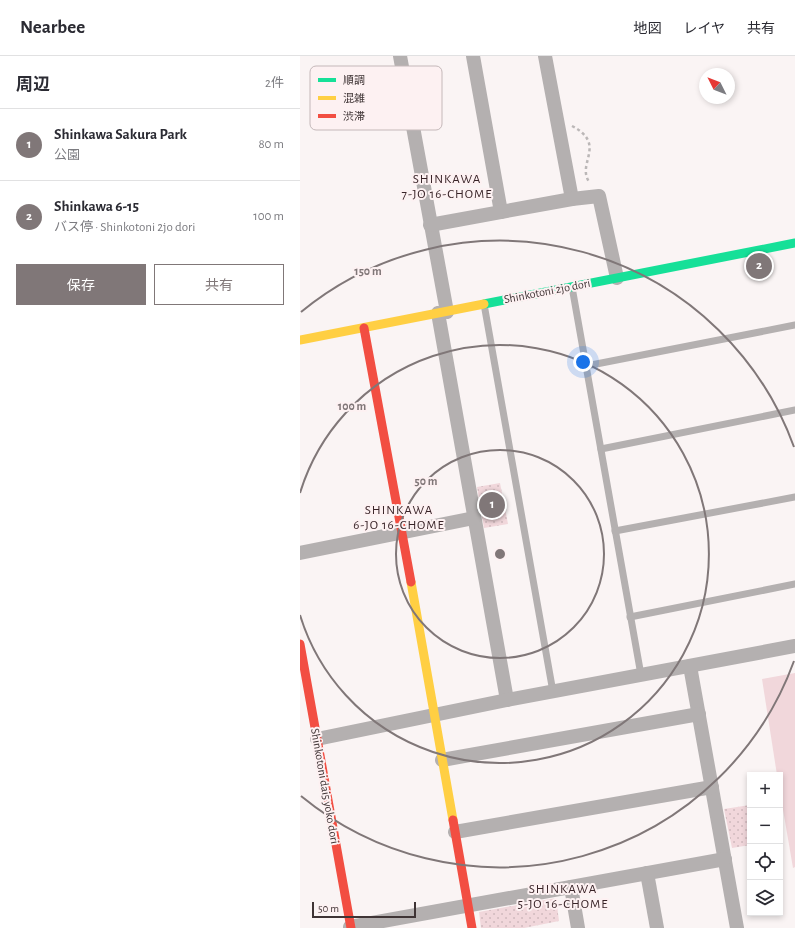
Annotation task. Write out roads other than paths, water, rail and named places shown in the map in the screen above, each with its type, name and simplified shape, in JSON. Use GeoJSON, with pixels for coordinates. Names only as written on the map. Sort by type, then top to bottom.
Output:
{"type":"FeatureCollection","features":[{"type":"Feature","properties":{"kind":"street"},"geometry":{"type":"LineString","coordinates":[[400,56],[402,66]]}},
{"type":"Feature","properties":{"kind":"street"},"geometry":{"type":"LineString","coordinates":[[473,56],[501,212]]}},
{"type":"Feature","properties":{"kind":"street"},"geometry":{"type":"LineString","coordinates":[[545,56],[572,199]]}},
{"type":"Feature","properties":{"kind":"street"},"geometry":{"type":"LineString","coordinates":[[413,130],[430,225],[474,518],[507,700]]}},
{"type":"Feature","properties":{"kind":"street"},"geometry":{"type":"LineString","coordinates":[[430,225],[572,199],[599,196],[617,278]]}},
{"type":"Feature","properties":{"kind":"street","name":"Shinkotoni 2jo dori"},"geometry":{"type":"LineString","coordinates":[[300,340],[795,244]]}},
{"type":"Feature","properties":{"kind":"street"},"geometry":{"type":"LineString","coordinates":[[364,328],[435,715],[472,928]]}},
{"type":"Feature","properties":{"kind":"street"},"geometry":{"type":"LineString","coordinates":[[300,553],[474,518]]}},
{"type":"Feature","properties":{"kind":"street","name":"Shinkotoni dai5 yoko dori"},"geometry":{"type":"LineString","coordinates":[[300,644],[350,927]]}},
{"type":"Feature","properties":{"kind":"street"},"geometry":{"type":"LineString","coordinates":[[317,739],[507,700],[795,646]]}},
{"type":"Feature","properties":{"kind":"street"},"geometry":{"type":"LineString","coordinates":[[690,666],[737,928]]}},
{"type":"Feature","properties":{"kind":"street"},"geometry":{"type":"LineString","coordinates":[[442,760],[699,714]]}},
{"type":"Feature","properties":{"kind":"street"},"geometry":{"type":"LineString","coordinates":[[455,832],[712,787]]}},
{"type":"Feature","properties":{"kind":"street"},"geometry":{"type":"LineString","coordinates":[[350,927],[725,859]]}},
{"type":"Feature","properties":{"kind":"street"},"geometry":{"type":"LineString","coordinates":[[647,874],[657,928]]}},
{"type":"Feature","properties":{"kind":"street"},"geometry":{"type":"LineString","coordinates":[[571,887],[578,928]]}},
{"type":"Feature","properties":{"kind":"lane"},"geometry":{"type":"LineString","coordinates":[[572,287],[641,675]]}},
{"type":"Feature","properties":{"kind":"lane"},"geometry":{"type":"LineString","coordinates":[[484,304],[553,692]]}},
{"type":"Feature","properties":{"kind":"lane"},"geometry":{"type":"LineString","coordinates":[[586,366],[795,325]]}},
{"type":"Feature","properties":{"kind":"lane"},"geometry":{"type":"LineString","coordinates":[[601,449],[795,410]]}},
{"type":"Feature","properties":{"kind":"lane"},"geometry":{"type":"LineString","coordinates":[[615,531],[795,497]]}},
{"type":"Feature","properties":{"kind":"lane"},"geometry":{"type":"LineString","coordinates":[[630,616],[795,584]]}},
{"type":"Feature","properties":{"kind":"place","name":"Shinkawa 6-15"},"geometry":{"type":"Point","coordinates":[759,266]}},
{"type":"Feature","properties":{"kind":"place","name":"Shinkawa Sakura Park"},"geometry":{"type":"Point","coordinates":[492,505]}},
{"type":"Feature","properties":{"kind":"district","name":"SHINKAWA 7-JO 16-CHOME"},"geometry":{"type":"Point","coordinates":[447,186]}},
{"type":"Feature","properties":{"kind":"district","name":"SHINKAWA 6-JO 16-CHOME"},"geometry":{"type":"Point","coordinates":[399,516]}},
{"type":"Feature","properties":{"kind":"district","name":"SHINKAWA 5-JO 16-CHOME"},"geometry":{"type":"Point","coordinates":[563,896]}}]}
